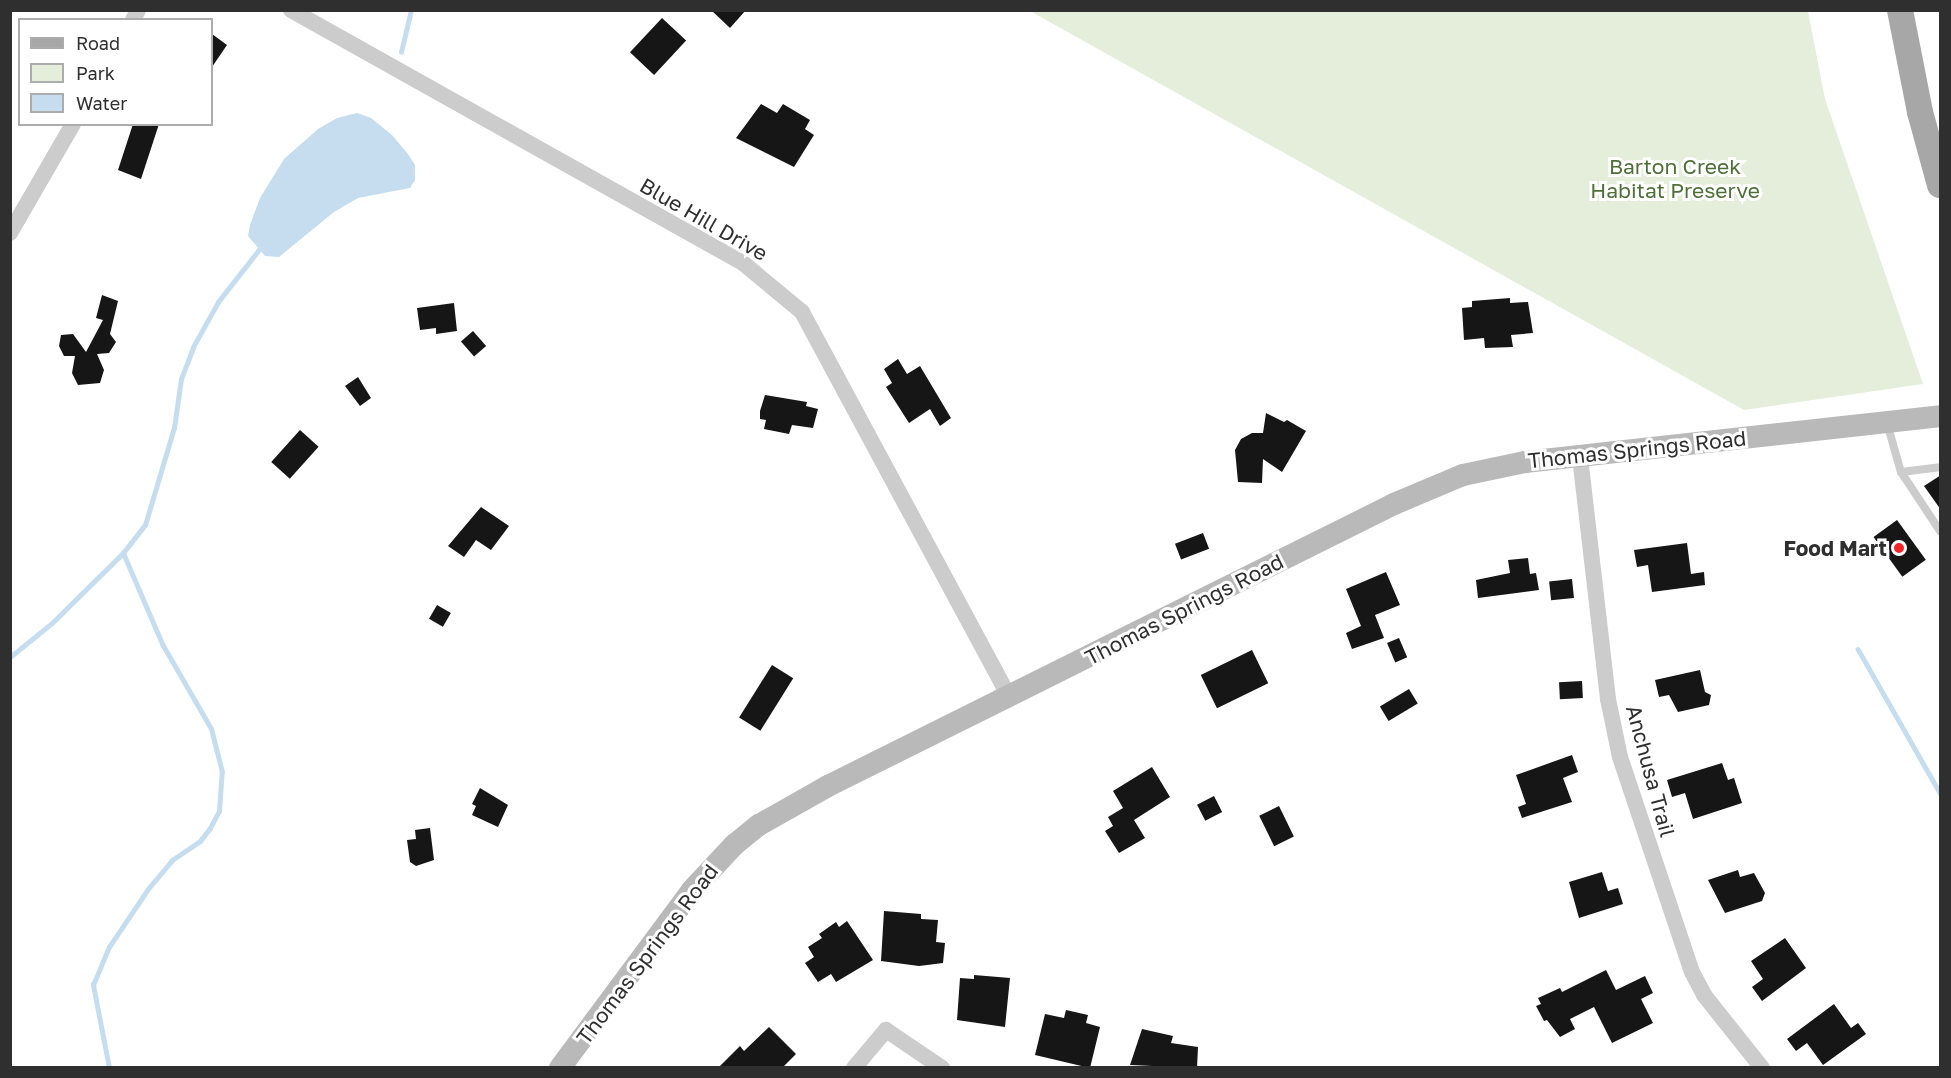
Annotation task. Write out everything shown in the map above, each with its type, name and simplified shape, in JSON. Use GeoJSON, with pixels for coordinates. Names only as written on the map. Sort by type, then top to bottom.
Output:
{"type":"FeatureCollection","features":[{"type":"Feature","properties":{"kind":"main road"},"geometry":{"type":"LineString","coordinates":[[1900,10],[1920,112],[1941,185]]}},
{"type":"Feature","properties":{"kind":"street","name":"Blue Hill Drive"},"geometry":{"type":"LineString","coordinates":[[291,10],[743,263],[802,312],[1009,697]]}},
{"type":"Feature","properties":{"kind":"street"},"geometry":{"type":"LineString","coordinates":[[10,233],[72,126]]}},
{"type":"Feature","properties":{"kind":"street","name":"Thomas Springs Road"},"geometry":{"type":"LineString","coordinates":[[560,1068],[692,890],[734,845],[800,801],[1442,483],[1525,462],[1941,416]]}},
{"type":"Feature","properties":{"kind":"street","name":"Anchusa Trail"},"geometry":{"type":"LineString","coordinates":[[1580,457],[1608,699],[1620,757],[1692,972],[1704,995],[1762,1068]]}},
{"type":"Feature","properties":{"kind":"street"},"geometry":{"type":"LineString","coordinates":[[854,1068],[886,1030],[942,1068]]}},
{"type":"Feature","properties":{"kind":"lane"},"geometry":{"type":"LineString","coordinates":[[1887,423],[1901,472],[1941,531]]}},
{"type":"Feature","properties":{"kind":"lane"},"geometry":{"type":"LineString","coordinates":[[1901,472],[1941,467]]}},
{"type":"Feature","properties":{"kind":"green space","name":"Barton Creek Habitat Preserve"},"geometry":{"type":"Polygon","coordinates":[[[1030,11],[1808,11],[1825,99],[1923,384],[1744,410],[1030,11]]]}},
{"type":"Feature","properties":{"kind":"water"},"geometry":{"type":"Polygon","coordinates":[[[357,113],[371,118],[392,135],[408,154],[415,165],[415,180],[410,188],[358,198],[334,212],[279,257],[265,256],[248,236],[250,225],[260,198],[284,159],[318,129],[337,118],[357,113]]]}},
{"type":"Feature","properties":{"kind":"building"},"geometry":{"type":"Polygon","coordinates":[[[711,10],[746,10],[730,28],[711,10]]]}},
{"type":"Feature","properties":{"kind":"building"},"geometry":{"type":"Polygon","coordinates":[[[662,18],[686,41],[654,75],[630,52],[662,18]]]}},
{"type":"Feature","properties":{"kind":"building"},"geometry":{"type":"Polygon","coordinates":[[[213,35],[227,45],[213,66],[213,35]]]}},
{"type":"Feature","properties":{"kind":"building"},"geometry":{"type":"Polygon","coordinates":[[[761,104],[777,113],[783,104],[810,120],[805,129],[814,135],[794,167],[736,138],[761,104]]]}},
{"type":"Feature","properties":{"kind":"building"},"geometry":{"type":"Polygon","coordinates":[[[132,126],[158,126],[141,179],[118,170],[132,126]]]}},
{"type":"Feature","properties":{"kind":"building"},"geometry":{"type":"Polygon","coordinates":[[[102,295],[118,301],[110,334],[116,342],[109,353],[97,354],[104,370],[100,383],[78,385],[72,373],[75,356],[64,356],[59,346],[61,335],[73,334],[86,352],[103,320],[96,318],[102,295]]]}},
{"type":"Feature","properties":{"kind":"building"},"geometry":{"type":"Polygon","coordinates":[[[1510,298],[1510,303],[1528,302],[1533,333],[1511,335],[1513,347],[1485,348],[1484,338],[1464,340],[1462,308],[1472,307],[1472,301],[1510,298]]]}},
{"type":"Feature","properties":{"kind":"building"},"geometry":{"type":"Polygon","coordinates":[[[454,303],[457,331],[436,334],[436,328],[420,330],[417,308],[454,303]]]}},
{"type":"Feature","properties":{"kind":"building"},"geometry":{"type":"Polygon","coordinates":[[[473,331],[486,346],[474,357],[461,341],[473,331]]]}},
{"type":"Feature","properties":{"kind":"building"},"geometry":{"type":"Polygon","coordinates":[[[898,359],[907,374],[920,366],[951,418],[940,426],[930,409],[909,423],[886,387],[892,383],[884,369],[898,359]]]}},
{"type":"Feature","properties":{"kind":"building"},"geometry":{"type":"Polygon","coordinates":[[[358,377],[371,398],[360,406],[345,386],[358,377]]]}},
{"type":"Feature","properties":{"kind":"building"},"geometry":{"type":"Polygon","coordinates":[[[765,395],[807,402],[806,406],[818,409],[813,428],[792,425],[789,434],[764,429],[766,420],[760,419],[760,411],[765,395]]]}},
{"type":"Feature","properties":{"kind":"building"},"geometry":{"type":"Polygon","coordinates":[[[1266,413],[1284,422],[1287,420],[1306,431],[1282,472],[1263,459],[1262,483],[1238,482],[1235,450],[1241,439],[1252,433],[1263,433],[1266,413]]]}},
{"type":"Feature","properties":{"kind":"building"},"geometry":{"type":"Polygon","coordinates":[[[300,430],[319,447],[290,479],[271,462],[300,430]]]}},
{"type":"Feature","properties":{"kind":"building"},"geometry":{"type":"Polygon","coordinates":[[[1941,475],[1941,510],[1924,486],[1941,475]]]}},
{"type":"Feature","properties":{"kind":"building"},"geometry":{"type":"Polygon","coordinates":[[[481,507],[509,526],[491,550],[476,540],[464,557],[448,546],[481,507]]]}},
{"type":"Feature","properties":{"kind":"building","name":"Food Mart"},"geometry":{"type":"Polygon","coordinates":[[[1897,520],[1926,560],[1902,577],[1874,537],[1897,520]]]}},
{"type":"Feature","properties":{"kind":"building"},"geometry":{"type":"Polygon","coordinates":[[[1203,533],[1209,549],[1181,560],[1175,544],[1203,533]]]}},
{"type":"Feature","properties":{"kind":"building"},"geometry":{"type":"Polygon","coordinates":[[[1687,543],[1691,574],[1704,572],[1705,585],[1652,592],[1648,565],[1637,567],[1634,550],[1687,543]]]}},
{"type":"Feature","properties":{"kind":"building"},"geometry":{"type":"Polygon","coordinates":[[[1528,558],[1530,574],[1536,573],[1539,590],[1478,598],[1476,580],[1510,573],[1508,560],[1528,558]]]}},
{"type":"Feature","properties":{"kind":"building"},"geometry":{"type":"Polygon","coordinates":[[[1386,572],[1400,605],[1375,615],[1384,638],[1352,649],[1346,633],[1361,626],[1346,589],[1386,572]]]}},
{"type":"Feature","properties":{"kind":"building"},"geometry":{"type":"Polygon","coordinates":[[[1572,579],[1574,598],[1551,600],[1549,581],[1572,579]]]}},
{"type":"Feature","properties":{"kind":"building"},"geometry":{"type":"Polygon","coordinates":[[[437,605],[451,613],[443,627],[429,619],[437,605]]]}},
{"type":"Feature","properties":{"kind":"building"},"geometry":{"type":"Polygon","coordinates":[[[1399,638],[1407,657],[1395,662],[1387,643],[1399,638]]]}},
{"type":"Feature","properties":{"kind":"building"},"geometry":{"type":"Polygon","coordinates":[[[1252,650],[1268,683],[1217,708],[1201,675],[1252,650]]]}},
{"type":"Feature","properties":{"kind":"building"},"geometry":{"type":"Polygon","coordinates":[[[772,665],[793,678],[760,731],[739,718],[772,665]]]}},
{"type":"Feature","properties":{"kind":"building"},"geometry":{"type":"Polygon","coordinates":[[[1700,670],[1705,692],[1711,695],[1709,705],[1678,712],[1669,695],[1659,697],[1655,680],[1700,670]]]}},
{"type":"Feature","properties":{"kind":"building"},"geometry":{"type":"Polygon","coordinates":[[[1582,681],[1583,698],[1560,699],[1559,682],[1582,681]]]}},
{"type":"Feature","properties":{"kind":"building"},"geometry":{"type":"Polygon","coordinates":[[[1409,689],[1418,704],[1389,721],[1380,707],[1409,689]]]}},
{"type":"Feature","properties":{"kind":"building"},"geometry":{"type":"Polygon","coordinates":[[[1572,755],[1578,772],[1563,778],[1572,802],[1522,818],[1518,807],[1526,804],[1516,775],[1572,755]]]}},
{"type":"Feature","properties":{"kind":"building"},"geometry":{"type":"Polygon","coordinates":[[[1722,763],[1728,780],[1734,778],[1742,803],[1693,819],[1685,793],[1672,797],[1667,780],[1722,763]]]}},
{"type":"Feature","properties":{"kind":"building"},"geometry":{"type":"Polygon","coordinates":[[[1152,767],[1170,797],[1134,820],[1145,838],[1119,853],[1105,831],[1113,826],[1108,817],[1123,808],[1113,791],[1152,767]]]}},
{"type":"Feature","properties":{"kind":"building"},"geometry":{"type":"Polygon","coordinates":[[[480,788],[508,805],[498,827],[472,815],[476,806],[472,804],[480,788]]]}},
{"type":"Feature","properties":{"kind":"building"},"geometry":{"type":"Polygon","coordinates":[[[1214,796],[1222,812],[1205,821],[1197,805],[1214,796]]]}},
{"type":"Feature","properties":{"kind":"building"},"geometry":{"type":"Polygon","coordinates":[[[1279,806],[1294,837],[1274,846],[1259,816],[1279,806]]]}},
{"type":"Feature","properties":{"kind":"building"},"geometry":{"type":"Polygon","coordinates":[[[430,828],[434,860],[416,866],[410,862],[407,840],[416,839],[415,830],[430,828]]]}},
{"type":"Feature","properties":{"kind":"building"},"geometry":{"type":"Polygon","coordinates":[[[1738,870],[1740,877],[1754,873],[1765,893],[1762,901],[1725,913],[1708,880],[1738,870]]]}},
{"type":"Feature","properties":{"kind":"building"},"geometry":{"type":"Polygon","coordinates":[[[1602,872],[1608,891],[1618,888],[1623,904],[1579,918],[1569,882],[1602,872]]]}},
{"type":"Feature","properties":{"kind":"building"},"geometry":{"type":"Polygon","coordinates":[[[884,911],[921,914],[921,919],[938,920],[936,942],[945,943],[943,963],[919,966],[881,961],[884,911]]]}},
{"type":"Feature","properties":{"kind":"building"},"geometry":{"type":"Polygon","coordinates":[[[847,921],[873,960],[836,982],[831,974],[818,982],[805,963],[814,957],[808,947],[822,938],[819,934],[836,922],[839,927],[847,921]]]}},
{"type":"Feature","properties":{"kind":"building"},"geometry":{"type":"Polygon","coordinates":[[[1785,938],[1806,968],[1762,1001],[1752,987],[1763,979],[1751,961],[1785,938]]]}},
{"type":"Feature","properties":{"kind":"building"},"geometry":{"type":"Polygon","coordinates":[[[1606,970],[1616,990],[1645,976],[1653,993],[1641,999],[1653,1023],[1612,1043],[1594,1007],[1570,1019],[1575,1029],[1560,1037],[1547,1020],[1544,1021],[1536,1006],[1541,1004],[1538,998],[1560,988],[1562,992],[1606,970]]]}},
{"type":"Feature","properties":{"kind":"building"},"geometry":{"type":"Polygon","coordinates":[[[974,975],[1010,978],[1005,1027],[957,1020],[960,978],[974,979],[974,975]]]}},
{"type":"Feature","properties":{"kind":"building"},"geometry":{"type":"Polygon","coordinates":[[[1834,1004],[1851,1028],[1858,1023],[1866,1034],[1823,1065],[1807,1043],[1796,1051],[1787,1039],[1834,1004]]]}},
{"type":"Feature","properties":{"kind":"building"},"geometry":{"type":"Polygon","coordinates":[[[1066,1010],[1088,1015],[1086,1023],[1100,1027],[1090,1068],[1035,1055],[1045,1014],[1064,1018],[1066,1010]]]}},
{"type":"Feature","properties":{"kind":"building"},"geometry":{"type":"Polygon","coordinates":[[[769,1027],[796,1054],[782,1068],[718,1068],[740,1046],[744,1051],[769,1027]]]}},
{"type":"Feature","properties":{"kind":"building"},"geometry":{"type":"Polygon","coordinates":[[[1142,1029],[1173,1036],[1171,1043],[1198,1047],[1197,1068],[1130,1065],[1142,1029]]]}},
{"type":"Feature","properties":{"kind":"waterway"},"geometry":{"type":"LineString","coordinates":[[401,52],[411,10]]}},
{"type":"Feature","properties":{"kind":"waterway"},"geometry":{"type":"LineString","coordinates":[[10,657],[52,623],[123,553],[145,525],[174,428],[181,379],[193,347],[218,302],[261,247]]}},
{"type":"Feature","properties":{"kind":"waterway"},"geometry":{"type":"LineString","coordinates":[[109,1068],[93,985],[109,947],[148,889],[172,860],[200,841],[210,828],[219,811],[222,772],[211,729],[163,646],[123,553]]}},
{"type":"Feature","properties":{"kind":"waterway"},"geometry":{"type":"LineString","coordinates":[[1858,649],[1940,793]]}},
{"type":"Feature","properties":{"kind":"place","name":"Food Mart"},"geometry":{"type":"Point","coordinates":[1899,548]}}]}
